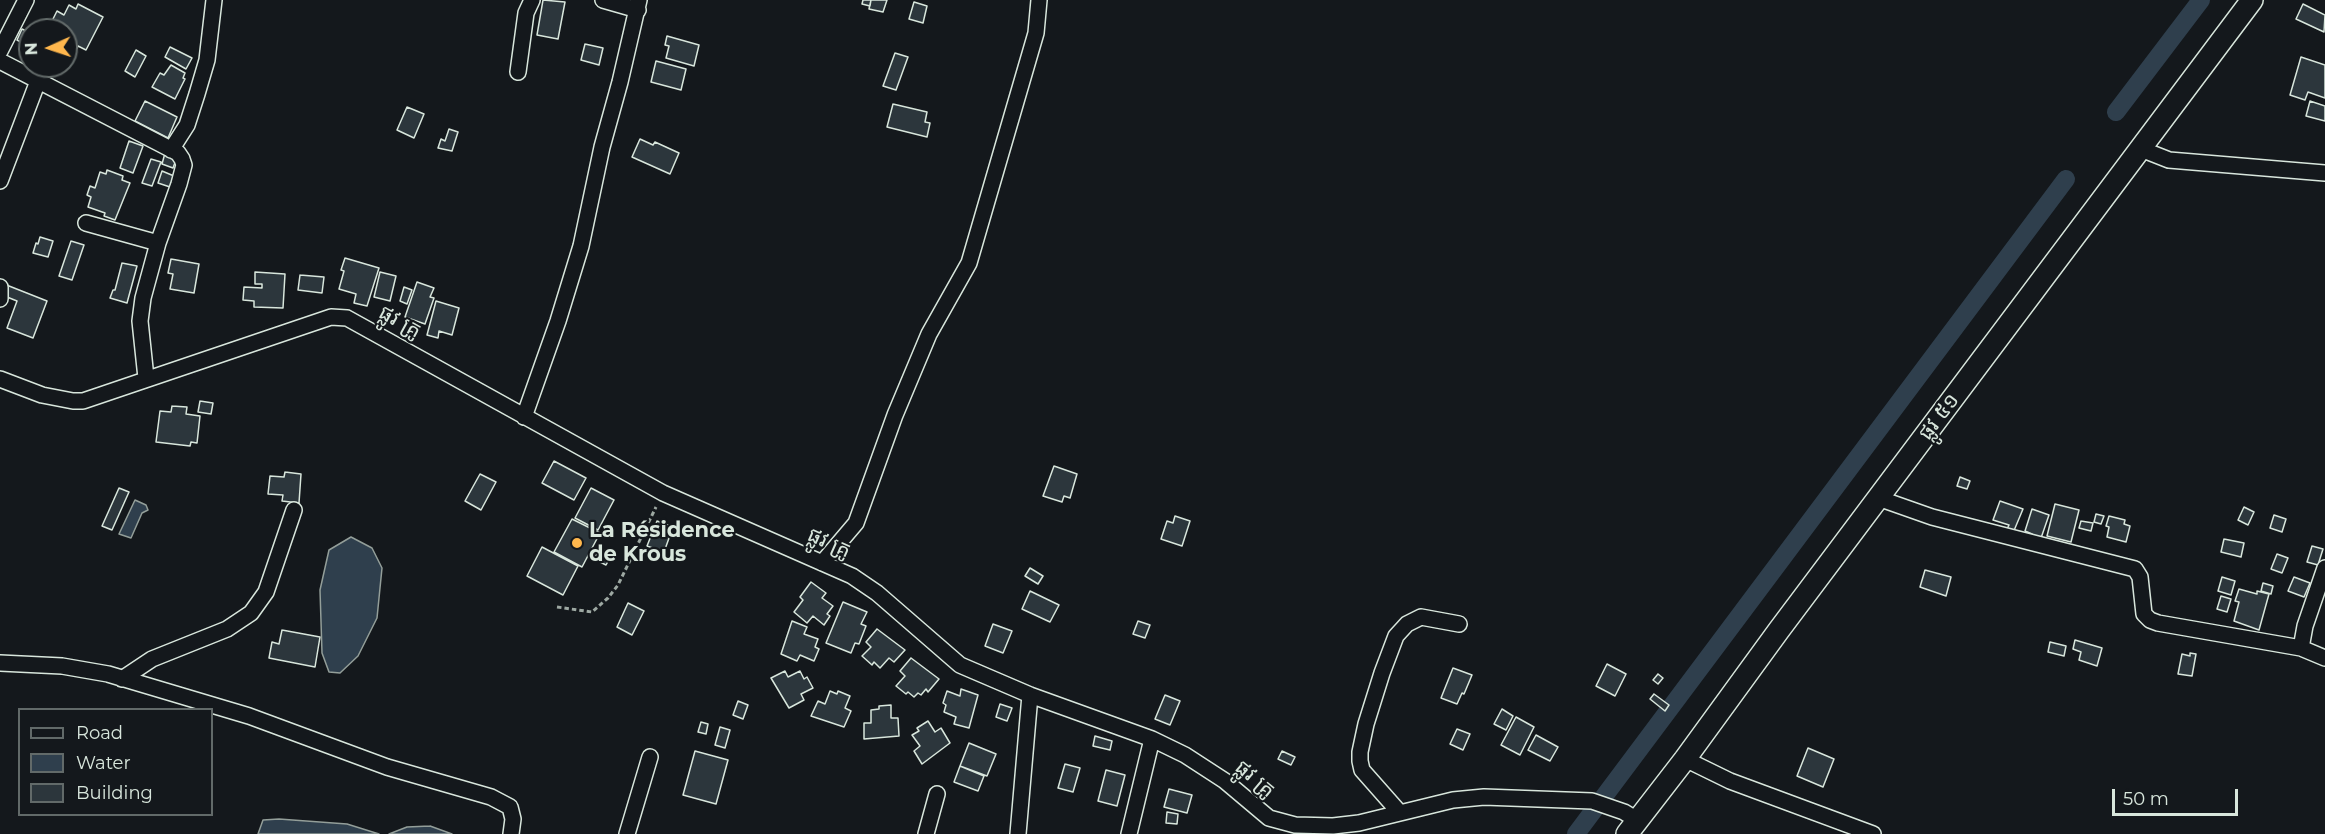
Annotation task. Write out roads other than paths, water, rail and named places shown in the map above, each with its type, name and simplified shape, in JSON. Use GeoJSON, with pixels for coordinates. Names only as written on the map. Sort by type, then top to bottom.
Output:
{"type":"FeatureCollection","features":[{"type":"Feature","properties":{"kind":"main road","name":"ផ្លូវ ៥១"},"geometry":{"type":"LineString","coordinates":[[1629,822],[1685,759],[2252,0]]}},
{"type":"Feature","properties":{"kind":"street"},"geometry":{"type":"LineString","coordinates":[[0,51],[26,0]]}},
{"type":"Feature","properties":{"kind":"street"},"geometry":{"type":"LineString","coordinates":[[171,150],[187,125],[207,60],[214,0]]}},
{"type":"Feature","properties":{"kind":"street"},"geometry":{"type":"LineString","coordinates":[[518,72],[526,13],[532,0]]}},
{"type":"Feature","properties":{"kind":"street"},"geometry":{"type":"LineString","coordinates":[[524,417],[558,321],[581,246],[602,147],[638,5],[603,0]]}},
{"type":"Feature","properties":{"kind":"street"},"geometry":{"type":"LineString","coordinates":[[822,563],[856,522],[895,415],[929,334],[969,263],[1036,33],[1040,0]]}},
{"type":"Feature","properties":{"kind":"street"},"geometry":{"type":"LineString","coordinates":[[0,60],[178,153],[184,165],[142,298],[140,321],[146,378]]}},
{"type":"Feature","properties":{"kind":"street"},"geometry":{"type":"LineString","coordinates":[[0,181],[38,81]]}},
{"type":"Feature","properties":{"kind":"street"},"geometry":{"type":"LineString","coordinates":[[2141,149],[2169,160],[2325,173]]}},
{"type":"Feature","properties":{"kind":"street"},"geometry":{"type":"LineString","coordinates":[[86,223],[158,243]]}},
{"type":"Feature","properties":{"kind":"street"},"geometry":{"type":"LineString","coordinates":[[0,287],[0,299]]}},
{"type":"Feature","properties":{"kind":"street","name":"ផ្លូវ គ្រូ"},"geometry":{"type":"LineString","coordinates":[[0,379],[42,395],[73,401],[94,398],[146,378],[331,316],[340,316],[372,330],[663,493],[852,576],[865,584],[960,665],[1030,695],[1152,739],[1206,767],[1269,818],[1282,823],[1313,827],[1333,826],[1359,823],[1471,797],[1592,801],[1629,822]]}},
{"type":"Feature","properties":{"kind":"street"},"geometry":{"type":"LineString","coordinates":[[1878,498],[1932,517],[2134,569],[2140,578],[2144,614],[2157,623],[2301,648],[2325,658]]}},
{"type":"Feature","properties":{"kind":"street"},"geometry":{"type":"LineString","coordinates":[[122,679],[152,659],[227,629],[252,613],[266,592],[294,510]]}},
{"type":"Feature","properties":{"kind":"street"},"geometry":{"type":"LineString","coordinates":[[2301,648],[2305,626],[2325,568]]}},
{"type":"Feature","properties":{"kind":"street"},"geometry":{"type":"LineString","coordinates":[[1400,813],[1362,770],[1360,752],[1366,724],[1396,636],[1407,624],[1421,616],[1459,624]]}},
{"type":"Feature","properties":{"kind":"street"},"geometry":{"type":"LineString","coordinates":[[0,663],[62,666],[122,679],[249,716],[387,767],[491,797],[510,807],[513,819],[511,834]]}},
{"type":"Feature","properties":{"kind":"street"},"geometry":{"type":"LineString","coordinates":[[1018,834],[1030,695]]}},
{"type":"Feature","properties":{"kind":"street"},"geometry":{"type":"LineString","coordinates":[[1129,834],[1152,739]]}},
{"type":"Feature","properties":{"kind":"street"},"geometry":{"type":"LineString","coordinates":[[627,834],[650,757]]}},
{"type":"Feature","properties":{"kind":"street"},"geometry":{"type":"LineString","coordinates":[[1685,759],[1730,781],[1874,834]]}},
{"type":"Feature","properties":{"kind":"street"},"geometry":{"type":"LineString","coordinates":[[926,834],[937,794]]}},
{"type":"Feature","properties":{"kind":"water"},"geometry":{"type":"Polygon","coordinates":[[[135,500],[146,505],[148,510],[142,513],[131,538],[119,534],[135,500]]]}},
{"type":"Feature","properties":{"kind":"water"},"geometry":{"type":"Polygon","coordinates":[[[351,537],[372,548],[382,568],[377,618],[358,656],[340,673],[329,672],[322,653],[320,590],[329,550],[351,537]]]}},
{"type":"Feature","properties":{"kind":"water"},"geometry":{"type":"Polygon","coordinates":[[[263,820],[347,824],[379,834],[258,834],[263,820]]]}},
{"type":"Feature","properties":{"kind":"water"},"geometry":{"type":"Polygon","coordinates":[[[430,826],[452,834],[389,834],[407,827],[430,826]]]}},
{"type":"Feature","properties":{"kind":"waterway"},"geometry":{"type":"LineString","coordinates":[[2116,112],[2201,0]]}},
{"type":"Feature","properties":{"kind":"waterway"},"geometry":{"type":"LineString","coordinates":[[1576,834],[2066,179]]}},
{"type":"Feature","properties":{"kind":"place","name":"La Résidence de Krous"},"geometry":{"type":"Point","coordinates":[577,543]}}]}
